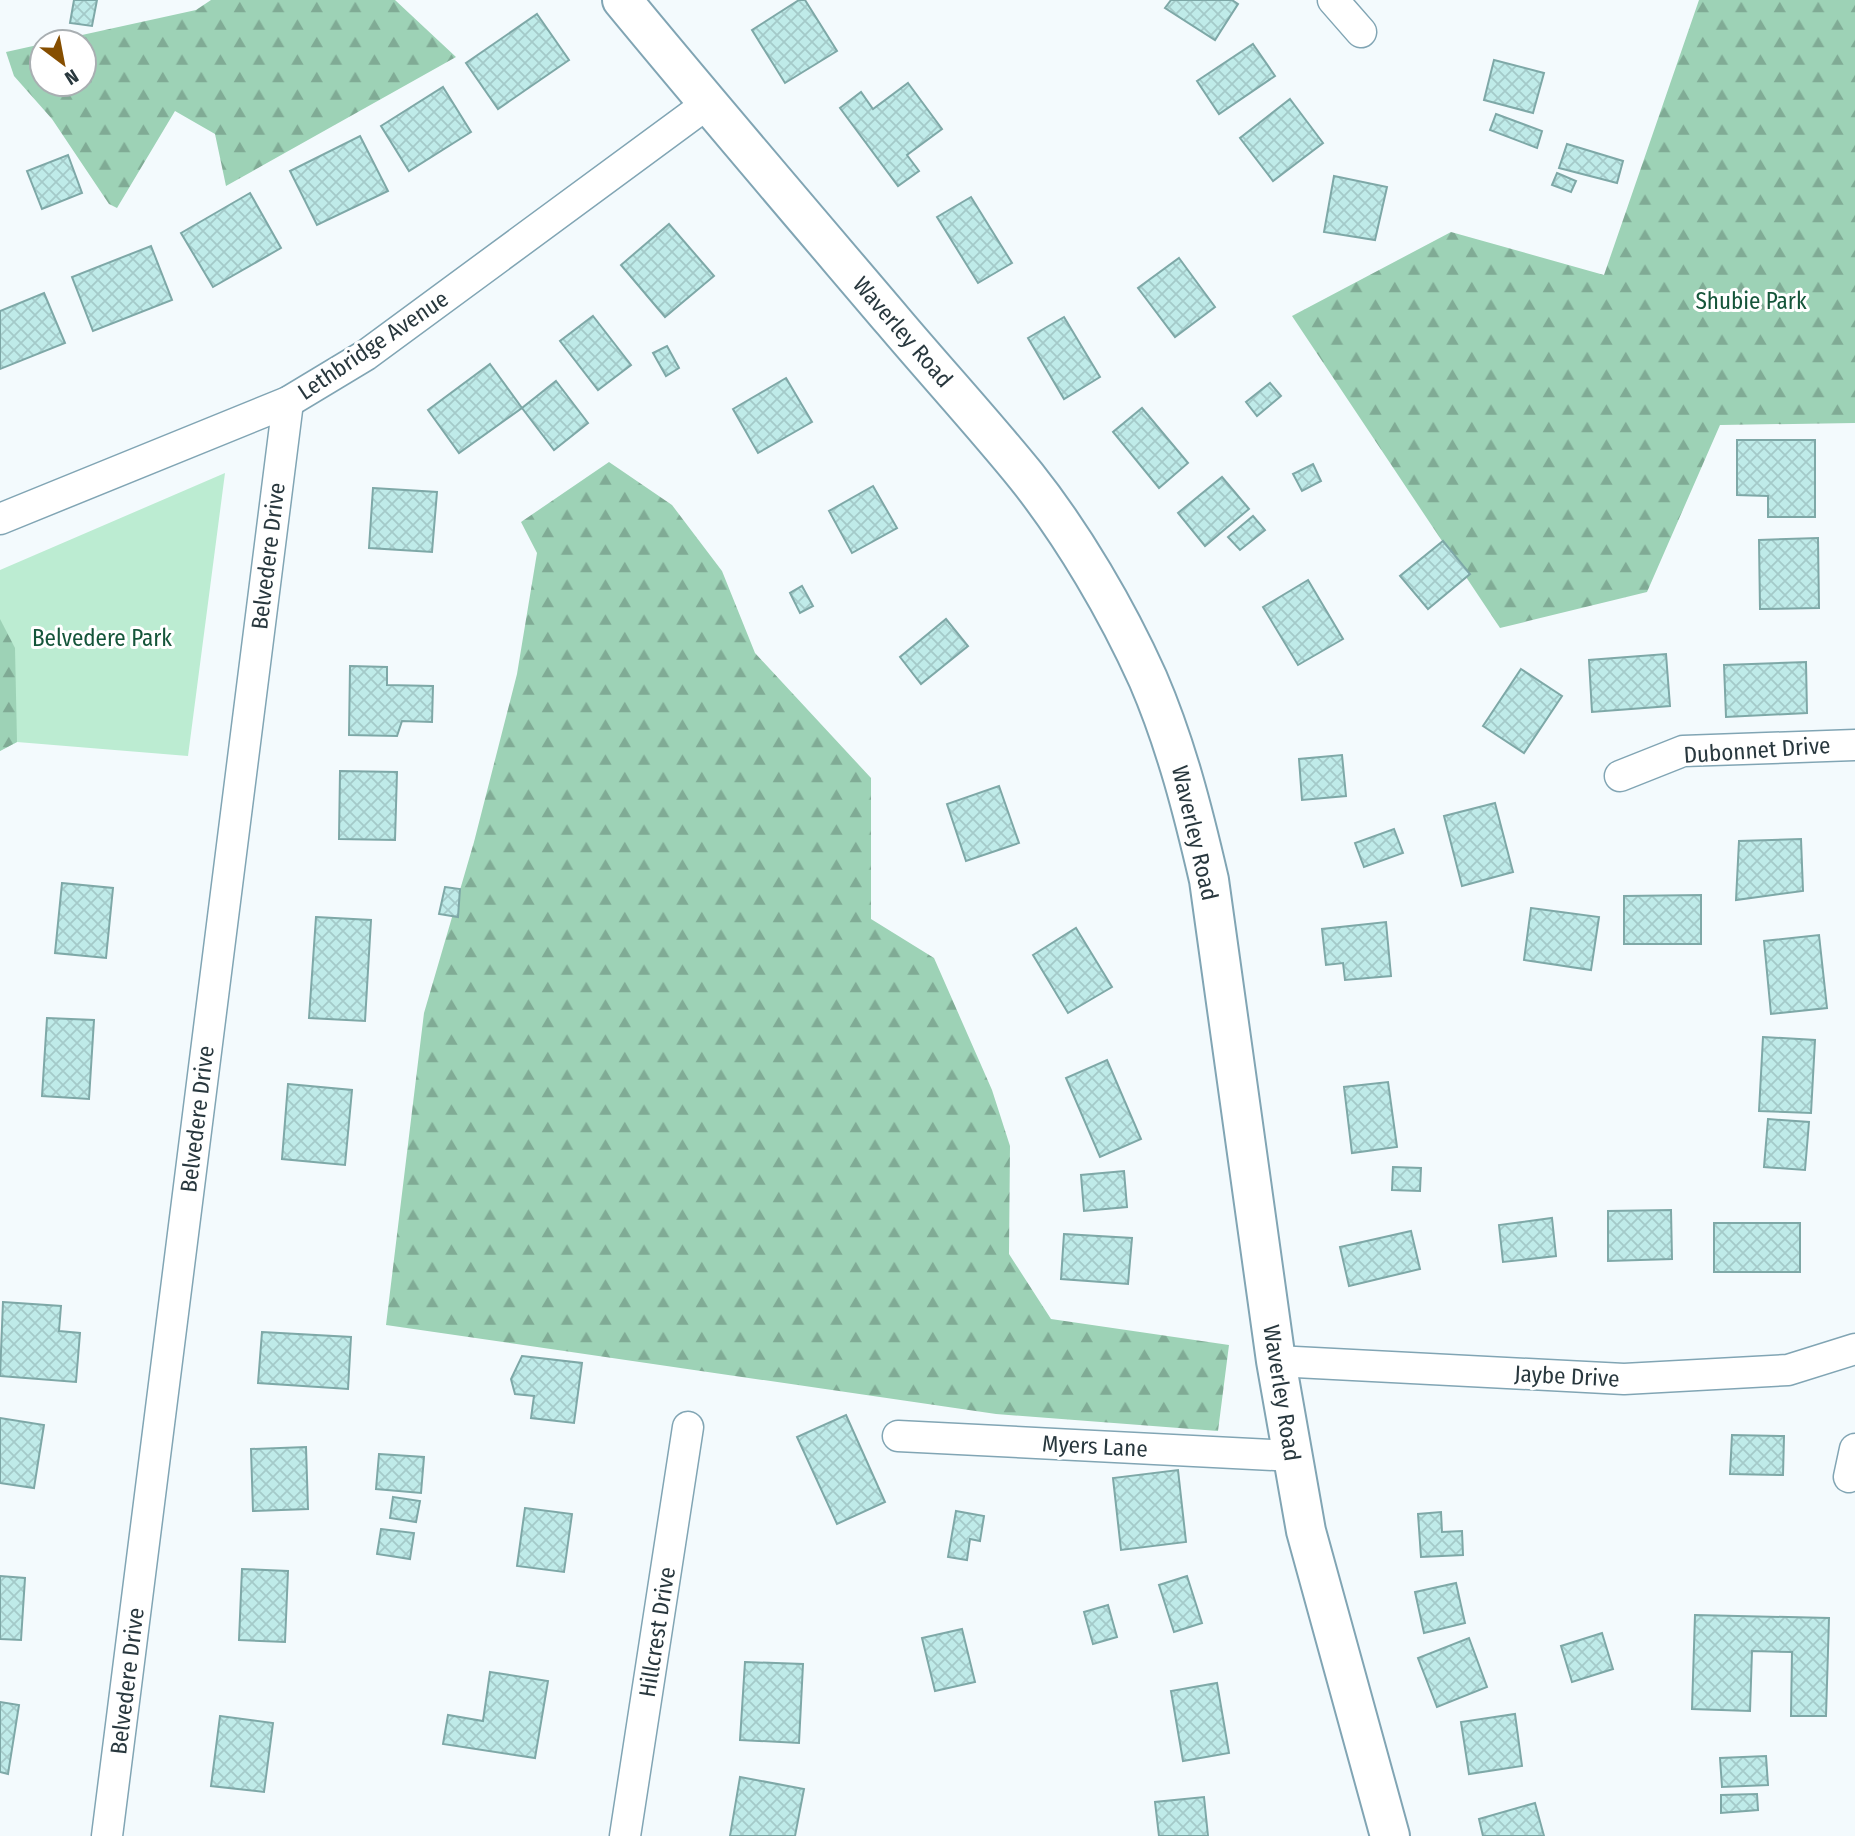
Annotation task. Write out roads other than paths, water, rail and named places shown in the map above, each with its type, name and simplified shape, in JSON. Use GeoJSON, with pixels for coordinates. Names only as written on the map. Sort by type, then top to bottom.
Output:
{"type":"FeatureCollection","features":[{"type":"Feature","properties":{"kind":"main road","name":"Waverley Road"},"geometry":{"type":"LineString","coordinates":[[622,0],[707,104],[1027,478],[1078,551],[1147,678],[1175,750],[1191,802],[1209,880],[1276,1361],[1306,1531],[1390,1836]]}},
{"type":"Feature","properties":{"kind":"street"},"geometry":{"type":"LineString","coordinates":[[1333,0],[1361,32]]}},
{"type":"Feature","properties":{"kind":"street","name":"Lethbridge Avenue"},"geometry":{"type":"LineString","coordinates":[[0,519],[288,402],[366,355],[707,104]]}},
{"type":"Feature","properties":{"kind":"street","name":"Belvedere Drive"},"geometry":{"type":"LineString","coordinates":[[107,1836],[288,402]]}},
{"type":"Feature","properties":{"kind":"street","name":"Dubonnet Drive"},"geometry":{"type":"LineString","coordinates":[[1620,776],[1683,751],[1855,745]]}},
{"type":"Feature","properties":{"kind":"street","name":"Jaybe Drive"},"geometry":{"type":"LineString","coordinates":[[1276,1361],[1624,1379],[1788,1370],[1855,1349]]}},
{"type":"Feature","properties":{"kind":"street","name":"Hillcrest Drive"},"geometry":{"type":"LineString","coordinates":[[625,1836],[688,1427]]}},
{"type":"Feature","properties":{"kind":"street","name":"Myers Lane"},"geometry":{"type":"LineString","coordinates":[[898,1436],[1293,1456]]}},
{"type":"Feature","properties":{"kind":"park label","name":"Shubie Park"},"geometry":{"type":"Point","coordinates":[1751,301]}},
{"type":"Feature","properties":{"kind":"park label","name":"Belvedere Park"},"geometry":{"type":"Point","coordinates":[102,638]}}]}
